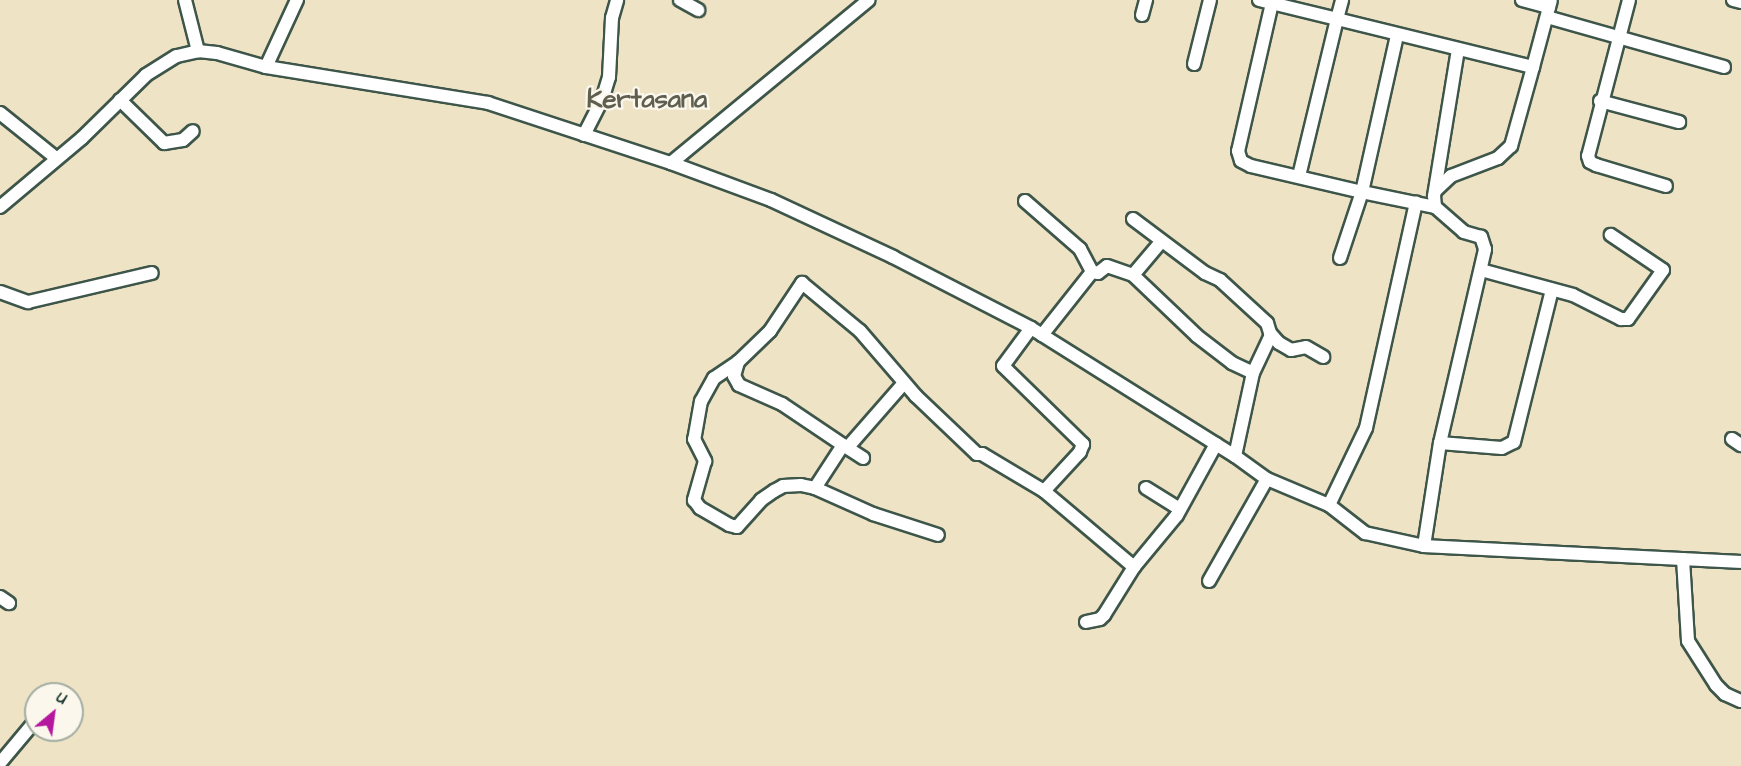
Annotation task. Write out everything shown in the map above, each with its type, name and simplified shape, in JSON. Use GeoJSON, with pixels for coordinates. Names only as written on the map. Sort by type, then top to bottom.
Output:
{"type":"FeatureCollection","features":[{"type":"Feature","properties":{"kind":"street"},"geometry":{"type":"LineString","coordinates":[[185,0],[198,51]]}},
{"type":"Feature","properties":{"kind":"street"},"geometry":{"type":"LineString","coordinates":[[266,67],[297,0]]}},
{"type":"Feature","properties":{"kind":"street"},"geometry":{"type":"LineString","coordinates":[[584,135],[597,112],[609,77],[612,18],[617,0]]}},
{"type":"Feature","properties":{"kind":"street"},"geometry":{"type":"LineString","coordinates":[[680,0],[698,10]]}},
{"type":"Feature","properties":{"kind":"street"},"geometry":{"type":"LineString","coordinates":[[671,163],[869,0]]}},
{"type":"Feature","properties":{"kind":"street"},"geometry":{"type":"LineString","coordinates":[[1142,15],[1146,0]]}},
{"type":"Feature","properties":{"kind":"street"},"geometry":{"type":"LineString","coordinates":[[1194,64],[1210,0]]}},
{"type":"Feature","properties":{"kind":"street"},"geometry":{"type":"LineString","coordinates":[[1259,0],[1533,67]]}},
{"type":"Feature","properties":{"kind":"street"},"geometry":{"type":"LineString","coordinates":[[1299,176],[1342,0]]}},
{"type":"Feature","properties":{"kind":"street"},"geometry":{"type":"LineString","coordinates":[[1522,0],[1549,8],[1620,37],[1724,67]]}},
{"type":"Feature","properties":{"kind":"street"},"geometry":{"type":"LineString","coordinates":[[1629,0],[1600,101],[1588,156],[1590,162],[1666,186]]}},
{"type":"Feature","properties":{"kind":"street"},"geometry":{"type":"LineString","coordinates":[[1733,0],[1741,2]]}},
{"type":"Feature","properties":{"kind":"street"},"geometry":{"type":"LineString","coordinates":[[1272,3],[1238,151],[1245,164],[1435,207],[1464,232],[1482,237],[1485,249],[1440,443],[1424,546]]}},
{"type":"Feature","properties":{"kind":"street"},"geometry":{"type":"LineString","coordinates":[[1436,190],[1451,176],[1498,158],[1511,146],[1549,8]]}},
{"type":"Feature","properties":{"kind":"street"},"geometry":{"type":"LineString","coordinates":[[1340,258],[1362,192],[1397,35]]}},
{"type":"Feature","properties":{"kind":"street"},"geometry":{"type":"LineString","coordinates":[[1435,207],[1458,50]]}},
{"type":"Feature","properties":{"kind":"street"},"geometry":{"type":"LineString","coordinates":[[0,207],[82,138],[160,64],[177,56],[198,51],[217,53],[266,67],[488,104],[671,163],[771,200],[893,257],[1036,332],[1235,456],[1267,480],[1329,505],[1365,533],[1424,546],[1741,562]]}},
{"type":"Feature","properties":{"kind":"street"},"geometry":{"type":"LineString","coordinates":[[120,100],[164,143],[183,140],[193,131]]}},
{"type":"Feature","properties":{"kind":"street"},"geometry":{"type":"LineString","coordinates":[[1600,101],[1679,122]]}},
{"type":"Feature","properties":{"kind":"street"},"geometry":{"type":"LineString","coordinates":[[0,113],[56,158]]}},
{"type":"Feature","properties":{"kind":"street"},"geometry":{"type":"LineString","coordinates":[[1025,201],[1080,249],[1092,272]]}},
{"type":"Feature","properties":{"kind":"street"},"geometry":{"type":"LineString","coordinates":[[1329,505],[1366,428],[1416,202]]}},
{"type":"Feature","properties":{"kind":"street"},"geometry":{"type":"LineString","coordinates":[[1133,219],[1161,242],[1220,280],[1267,323],[1271,335],[1288,349],[1294,351],[1305,347],[1323,357]]}},
{"type":"Feature","properties":{"kind":"street"},"geometry":{"type":"LineString","coordinates":[[1481,270],[1596,304],[1621,320],[1632,316],[1663,270],[1611,235]]}},
{"type":"Feature","properties":{"kind":"street"},"geometry":{"type":"LineString","coordinates":[[1133,275],[1161,242]]}},
{"type":"Feature","properties":{"kind":"street"},"geometry":{"type":"LineString","coordinates":[[1092,272],[1098,273],[1107,266],[1133,275],[1197,336],[1232,363],[1253,373]]}},
{"type":"Feature","properties":{"kind":"street"},"geometry":{"type":"LineString","coordinates":[[1044,491],[1080,452],[1083,444],[1003,366],[1092,272]]}},
{"type":"Feature","properties":{"kind":"street"},"geometry":{"type":"LineString","coordinates":[[0,292],[28,302],[152,273]]}},
{"type":"Feature","properties":{"kind":"street"},"geometry":{"type":"LineString","coordinates":[[938,536],[873,514],[814,488],[783,486],[761,501],[737,527],[712,516],[695,502],[705,461],[694,439],[701,401],[714,378],[738,362],[770,331],[802,283],[860,331],[904,383],[977,454],[983,454],[1044,491],[1134,567]]}},
{"type":"Feature","properties":{"kind":"street"},"geometry":{"type":"LineString","coordinates":[[1440,443],[1502,448],[1514,442],[1552,290]]}},
{"type":"Feature","properties":{"kind":"street"},"geometry":{"type":"LineString","coordinates":[[1235,456],[1253,373],[1271,335]]}},
{"type":"Feature","properties":{"kind":"street"},"geometry":{"type":"LineString","coordinates":[[738,362],[734,376],[739,385],[782,404],[863,458]]}},
{"type":"Feature","properties":{"kind":"street"},"geometry":{"type":"LineString","coordinates":[[814,488],[846,446],[904,383]]}},
{"type":"Feature","properties":{"kind":"street"},"geometry":{"type":"LineString","coordinates":[[1086,622],[1101,618],[1134,567],[1177,515],[1216,444]]}},
{"type":"Feature","properties":{"kind":"street"},"geometry":{"type":"LineString","coordinates":[[1209,581],[1267,480]]}},
{"type":"Feature","properties":{"kind":"street"},"geometry":{"type":"LineString","coordinates":[[1146,488],[1179,509]]}},
{"type":"Feature","properties":{"kind":"street"},"geometry":{"type":"LineString","coordinates":[[1683,559],[1688,641],[1716,685],[1725,694],[1741,701]]}},
{"type":"Feature","properties":{"kind":"street"},"geometry":{"type":"LineString","coordinates":[[0,763],[24,734]]}},
{"type":"Feature","properties":{"kind":"district","name":"Kertasana"},"geometry":{"type":"Point","coordinates":[647,100]}}]}
